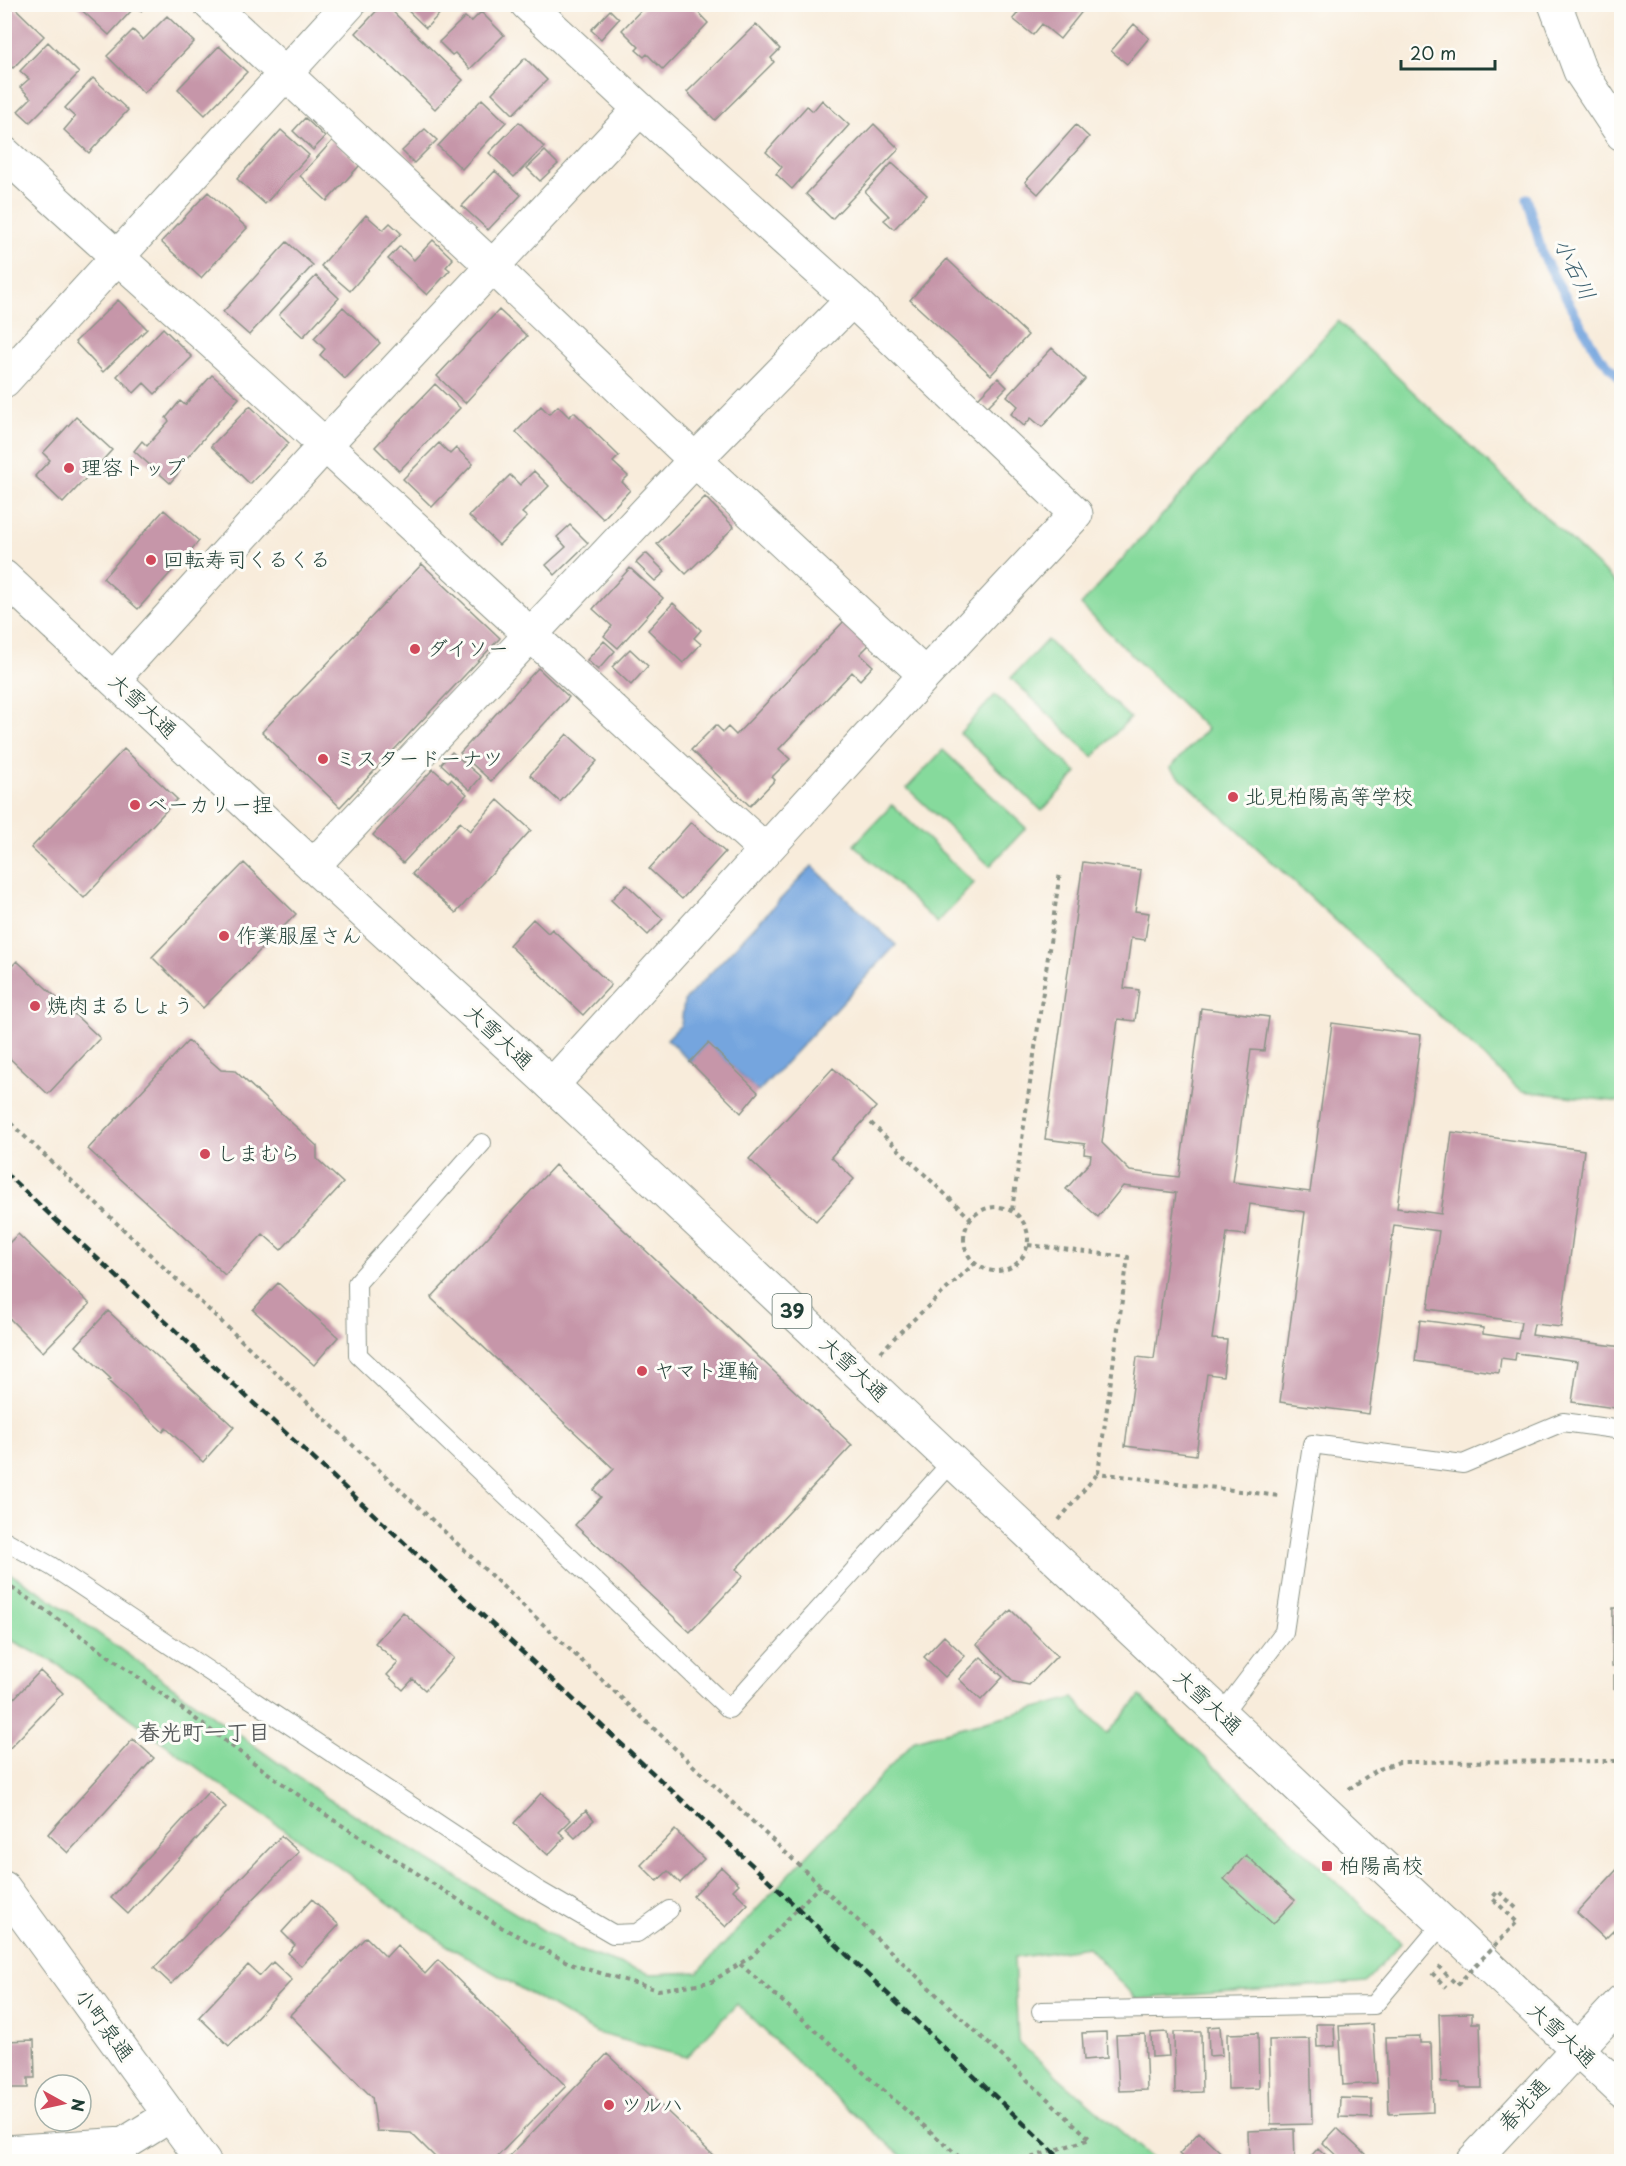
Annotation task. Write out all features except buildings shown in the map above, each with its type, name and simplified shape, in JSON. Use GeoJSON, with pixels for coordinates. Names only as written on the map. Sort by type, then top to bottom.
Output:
{"type":"FeatureCollection","features":[{"type":"Feature","properties":{"kind":"main road"},"geometry":{"type":"LineString","coordinates":[[210,4],[493,267],[694,460],[925,675]]}},
{"type":"Feature","properties":{"kind":"main road"},"geometry":{"type":"LineString","coordinates":[[4,381],[348,4]]}},
{"type":"Feature","properties":{"kind":"main road"},"geometry":{"type":"LineString","coordinates":[[527,4],[639,109],[852,300],[1076,514],[925,675],[552,1085]]}},
{"type":"Feature","properties":{"kind":"main road"},"geometry":{"type":"LineString","coordinates":[[1555,4],[1580,71],[1622,134]]}},
{"type":"Feature","properties":{"kind":"main road"},"geometry":{"type":"LineString","coordinates":[[114,678],[324,445],[639,109]]}},
{"type":"Feature","properties":{"kind":"main road"},"geometry":{"type":"LineString","coordinates":[[4,153],[765,850]]}},
{"type":"Feature","properties":{"kind":"main road"},"geometry":{"type":"LineString","coordinates":[[314,866],[694,460],[852,300]]}},
{"type":"Feature","properties":{"kind":"main road","name":"大雪大通"},"geometry":{"type":"LineString","coordinates":[[4,577],[552,1085],[1622,2091]]}},
{"type":"Feature","properties":{"kind":"main road","name":"小町泉通"},"geometry":{"type":"LineString","coordinates":[[4,1888],[204,2162]]}},
{"type":"Feature","properties":{"kind":"main road","name":"春光通"},"geometry":{"type":"LineString","coordinates":[[1472,2162],[1622,2001]]}},
{"type":"Feature","properties":{"kind":"main road"},"geometry":{"type":"LineString","coordinates":[[4,2152],[124,2144],[171,2115]]}},
{"type":"Feature","properties":{"kind":"lane"},"geometry":{"type":"LineString","coordinates":[[482,1143],[357,1283],[357,1355],[729,1709],[952,1462]]}},
{"type":"Feature","properties":{"kind":"lane"},"geometry":{"type":"LineString","coordinates":[[1221,1715],[1284,1632],[1312,1444],[1463,1464],[1563,1422],[1622,1430]]}},
{"type":"Feature","properties":{"kind":"lane"},"geometry":{"type":"LineString","coordinates":[[4,1540],[51,1566],[536,1889],[613,1934],[637,1933],[669,1910]]}},
{"type":"Feature","properties":{"kind":"lane"},"geometry":{"type":"LineString","coordinates":[[1041,2011],[1374,2005],[1443,1923]]}},
{"type":"Feature","properties":{"kind":"path"},"geometry":{"type":"LineString","coordinates":[[1012,1210],[1060,872]]}},
{"type":"Feature","properties":{"kind":"path"},"geometry":{"type":"LineString","coordinates":[[4,1117],[1090,2139],[1017,2162]]}},
{"type":"Feature","properties":{"kind":"path"},"geometry":{"type":"LineString","coordinates":[[871,1123],[971,1219]]}},
{"type":"Feature","properties":{"kind":"path"},"geometry":{"type":"LineString","coordinates":[[1000,1206],[1012,1210],[1022,1219],[1027,1230],[1028,1245],[1016,1265],[1005,1271],[992,1272],[980,1268],[970,1259],[964,1248],[963,1235],[971,1219],[976,1213],[987,1208],[1000,1206]]}},
{"type":"Feature","properties":{"kind":"path"},"geometry":{"type":"LineString","coordinates":[[1028,1245],[1128,1257],[1098,1473],[1039,1544]]}},
{"type":"Feature","properties":{"kind":"path"},"geometry":{"type":"LineString","coordinates":[[860,1375],[899,1333],[975,1263]]}},
{"type":"Feature","properties":{"kind":"path"},"geometry":{"type":"LineString","coordinates":[[1098,1473],[1304,1500]]}},
{"type":"Feature","properties":{"kind":"path"},"geometry":{"type":"LineString","coordinates":[[1322,1809],[1376,1770],[1399,1762],[1622,1761]]}},
{"type":"Feature","properties":{"kind":"path"},"geometry":{"type":"LineString","coordinates":[[1433,1962],[1456,1985],[1517,1922],[1492,1898],[1498,1891],[1516,1908]]}},
{"type":"Feature","properties":{"kind":"path"},"geometry":{"type":"LineString","coordinates":[[740,1964],[965,2162]]}},
{"type":"Feature","properties":{"kind":"path"},"geometry":{"type":"LineString","coordinates":[[1426,1968],[1446,1987]]}},
{"type":"Feature","properties":{"kind":"green space"},"geometry":{"type":"Polygon","coordinates":[[[1338,321],[1621,588],[1621,1102],[1521,1091],[1170,768],[1207,729],[1081,605],[1338,321]]]}},
{"type":"Feature","properties":{"kind":"green space"},"geometry":{"type":"Polygon","coordinates":[[[1047,640],[1130,718],[1093,757],[1011,678],[1047,640]]]}},
{"type":"Feature","properties":{"kind":"green space"},"geometry":{"type":"Polygon","coordinates":[[[995,695],[1077,773],[1042,811],[960,733],[995,695]]]}},
{"type":"Feature","properties":{"kind":"green space"},"geometry":{"type":"Polygon","coordinates":[[[943,750],[1026,828],[990,866],[907,788],[943,750]]]}},
{"type":"Feature","properties":{"kind":"green space"},"geometry":{"type":"Polygon","coordinates":[[[892,805],[974,883],[937,923],[854,845],[892,805]]]}},
{"type":"Feature","properties":{"kind":"green space"},"geometry":{"type":"Polygon","coordinates":[[[4,1570],[42,1593],[327,1798],[574,1949],[651,1974],[698,1972],[915,1740],[1073,1698],[1107,1734],[1140,1696],[1401,1943],[1366,1982],[1136,1999],[1088,1947],[1014,1958],[1018,2042],[1155,2161],[907,2161],[804,2069],[737,2004],[686,2057],[597,2033],[448,1946],[234,1795],[57,1664],[5,1637],[4,1570]]]}},
{"type":"Feature","properties":{"kind":"water"},"geometry":{"type":"Polygon","coordinates":[[[812,866],[896,945],[758,1092],[708,1044],[690,1062],[667,1039],[681,1025],[684,1001],[812,866]]]}},
{"type":"Feature","properties":{"kind":"waterway","name":"小石川"},"geometry":{"type":"LineString","coordinates":[[1527,198],[1543,256],[1597,353],[1622,380]]}},
{"type":"Feature","properties":{"kind":"railway"},"geometry":{"type":"LineString","coordinates":[[4,1172],[765,1877],[1064,2162]]}},
{"type":"Feature","properties":{"kind":"place","name":"理容トップ"},"geometry":{"type":"Point","coordinates":[69,468]}},
{"type":"Feature","properties":{"kind":"place","name":"回転寿司くるくる"},"geometry":{"type":"Point","coordinates":[151,560]}},
{"type":"Feature","properties":{"kind":"place","name":"ダイソー"},"geometry":{"type":"Point","coordinates":[415,649]}},
{"type":"Feature","properties":{"kind":"place","name":"ミスタードーナツ"},"geometry":{"type":"Point","coordinates":[323,759]}},
{"type":"Feature","properties":{"kind":"place","name":"北見柏陽高等学校"},"geometry":{"type":"Point","coordinates":[1233,797]}},
{"type":"Feature","properties":{"kind":"place","name":"ベーカリー捏"},"geometry":{"type":"Point","coordinates":[135,805]}},
{"type":"Feature","properties":{"kind":"place","name":"作業服屋さん"},"geometry":{"type":"Point","coordinates":[224,936]}},
{"type":"Feature","properties":{"kind":"place","name":"焼肉まるしょう"},"geometry":{"type":"Point","coordinates":[35,1006]}},
{"type":"Feature","properties":{"kind":"place","name":"しまむら"},"geometry":{"type":"Point","coordinates":[205,1154]}},
{"type":"Feature","properties":{"kind":"place","name":"ヤマト運輸"},"geometry":{"type":"Point","coordinates":[642,1371]}},
{"type":"Feature","properties":{"kind":"place","name":"柏陽高校"},"geometry":{"type":"Point","coordinates":[1327,1866]}},
{"type":"Feature","properties":{"kind":"place","name":"ツルハ"},"geometry":{"type":"Point","coordinates":[609,2105]}},
{"type":"Feature","properties":{"kind":"district","name":"春光町一丁目"},"geometry":{"type":"Point","coordinates":[204,1732]}}]}
